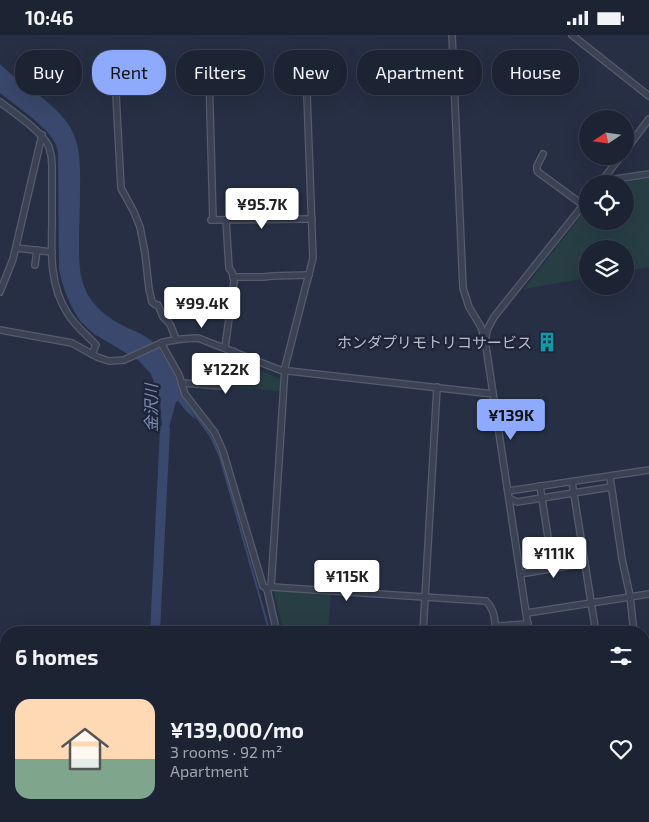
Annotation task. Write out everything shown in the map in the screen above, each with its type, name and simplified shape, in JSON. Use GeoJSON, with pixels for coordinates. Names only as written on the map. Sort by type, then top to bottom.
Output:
{"type":"FeatureCollection","features":[{"type":"Feature","properties":{"kind":"street"},"geometry":{"type":"LineString","coordinates":[[161,343],[176,367],[189,400],[215,433],[223,451],[263,586],[269,588],[486,601],[494,612],[495,623],[498,626],[528,624],[485,340],[481,327],[469,307],[463,288],[452,35]]}},
{"type":"Feature","properties":{"kind":"street"},"geometry":{"type":"LineString","coordinates":[[572,35],[649,96]]}},
{"type":"Feature","properties":{"kind":"street"},"geometry":{"type":"LineString","coordinates":[[116,95],[120,188],[134,212],[140,227],[152,302],[158,305],[163,317],[170,324],[176,339]]}},
{"type":"Feature","properties":{"kind":"street"},"geometry":{"type":"LineString","coordinates":[[209,95],[212,220],[312,219]]}},
{"type":"Feature","properties":{"kind":"street"},"geometry":{"type":"LineString","coordinates":[[276,626],[269,588],[285,367],[313,258],[307,95]]}},
{"type":"Feature","properties":{"kind":"street"},"geometry":{"type":"LineString","coordinates":[[0,102],[42,135],[49,147],[52,159],[52,252],[54,281],[67,313],[96,345],[92,355]]}},
{"type":"Feature","properties":{"kind":"street"},"geometry":{"type":"LineString","coordinates":[[634,139],[649,119]]}},
{"type":"Feature","properties":{"kind":"street"},"geometry":{"type":"LineString","coordinates":[[0,292],[16,248],[42,135]]}},
{"type":"Feature","properties":{"kind":"street"},"geometry":{"type":"LineString","coordinates":[[543,154],[537,166],[538,172],[556,186],[579,199]]}},
{"type":"Feature","properties":{"kind":"street"},"geometry":{"type":"LineString","coordinates":[[634,177],[649,174]]}},
{"type":"Feature","properties":{"kind":"street"},"geometry":{"type":"LineString","coordinates":[[485,340],[487,330],[494,317],[579,210]]}},
{"type":"Feature","properties":{"kind":"street"},"geometry":{"type":"LineString","coordinates":[[225,348],[234,287],[233,277],[229,268],[226,220]]}},
{"type":"Feature","properties":{"kind":"street"},"geometry":{"type":"LineString","coordinates":[[16,248],[52,252]]}},
{"type":"Feature","properties":{"kind":"street"},"geometry":{"type":"LineString","coordinates":[[35,265],[37,250]]}},
{"type":"Feature","properties":{"kind":"street"},"geometry":{"type":"LineString","coordinates":[[233,277],[309,275]]}},
{"type":"Feature","properties":{"kind":"street"},"geometry":{"type":"LineString","coordinates":[[0,330],[72,343],[92,355],[109,361],[124,360],[161,343],[176,339],[198,338],[285,371],[493,394]]}},
{"type":"Feature","properties":{"kind":"street"},"geometry":{"type":"LineString","coordinates":[[182,383],[221,386],[233,351]]}},
{"type":"Feature","properties":{"kind":"street"},"geometry":{"type":"LineString","coordinates":[[423,626],[437,387]]}},
{"type":"Feature","properties":{"kind":"street"},"geometry":{"type":"LineString","coordinates":[[508,491],[649,470]]}},
{"type":"Feature","properties":{"kind":"street"},"geometry":{"type":"LineString","coordinates":[[610,477],[633,626]]}},
{"type":"Feature","properties":{"kind":"street"},"geometry":{"type":"LineString","coordinates":[[572,482],[595,626]]}},
{"type":"Feature","properties":{"kind":"street"},"geometry":{"type":"LineString","coordinates":[[540,486],[553,569]]}},
{"type":"Feature","properties":{"kind":"street"},"geometry":{"type":"LineString","coordinates":[[509,498],[517,502],[611,487]]}},
{"type":"Feature","properties":{"kind":"street"},"geometry":{"type":"LineString","coordinates":[[520,574],[585,563]]}},
{"type":"Feature","properties":{"kind":"street"},"geometry":{"type":"LineString","coordinates":[[526,613],[649,594]]}},
{"type":"Feature","properties":{"kind":"shaded area"},"geometry":{"type":"Polygon","coordinates":[[[649,178],[649,267],[634,270],[634,240],[579,240],[579,279],[524,289],[579,218],[579,230],[634,230],[634,181],[649,178]]]}},
{"type":"Feature","properties":{"kind":"shaded area"},"geometry":{"type":"Polygon","coordinates":[[[231,358],[281,379],[280,391],[225,387],[225,379],[231,358]]]}},
{"type":"Feature","properties":{"kind":"shaded area"},"geometry":{"type":"Polygon","coordinates":[[[276,590],[331,594],[328,626],[282,626],[274,593],[276,590]]]}},
{"type":"Feature","properties":{"kind":"water"},"geometry":{"type":"Polygon","coordinates":[[[0,64],[15,77],[15,95],[38,95],[64,118],[74,135],[80,160],[79,256],[81,276],[85,289],[94,303],[105,314],[154,343],[172,369],[196,420],[178,401],[176,402],[165,442],[160,399],[151,374],[138,360],[94,334],[81,322],[67,297],[59,269],[58,152],[56,145],[44,128],[0,93],[0,64]]]}},
{"type":"Feature","properties":{"kind":"waterway"},"geometry":{"type":"LineString","coordinates":[[190,408],[211,437],[220,457],[268,626]]}},
{"type":"Feature","properties":{"kind":"waterway","name":"金沢川"},"geometry":{"type":"LineString","coordinates":[[155,626],[165,429]]}},
{"type":"Feature","properties":{"kind":"place","name":"ホンダプリモトリコサービス"},"geometry":{"type":"Point","coordinates":[547,342]}}]}
